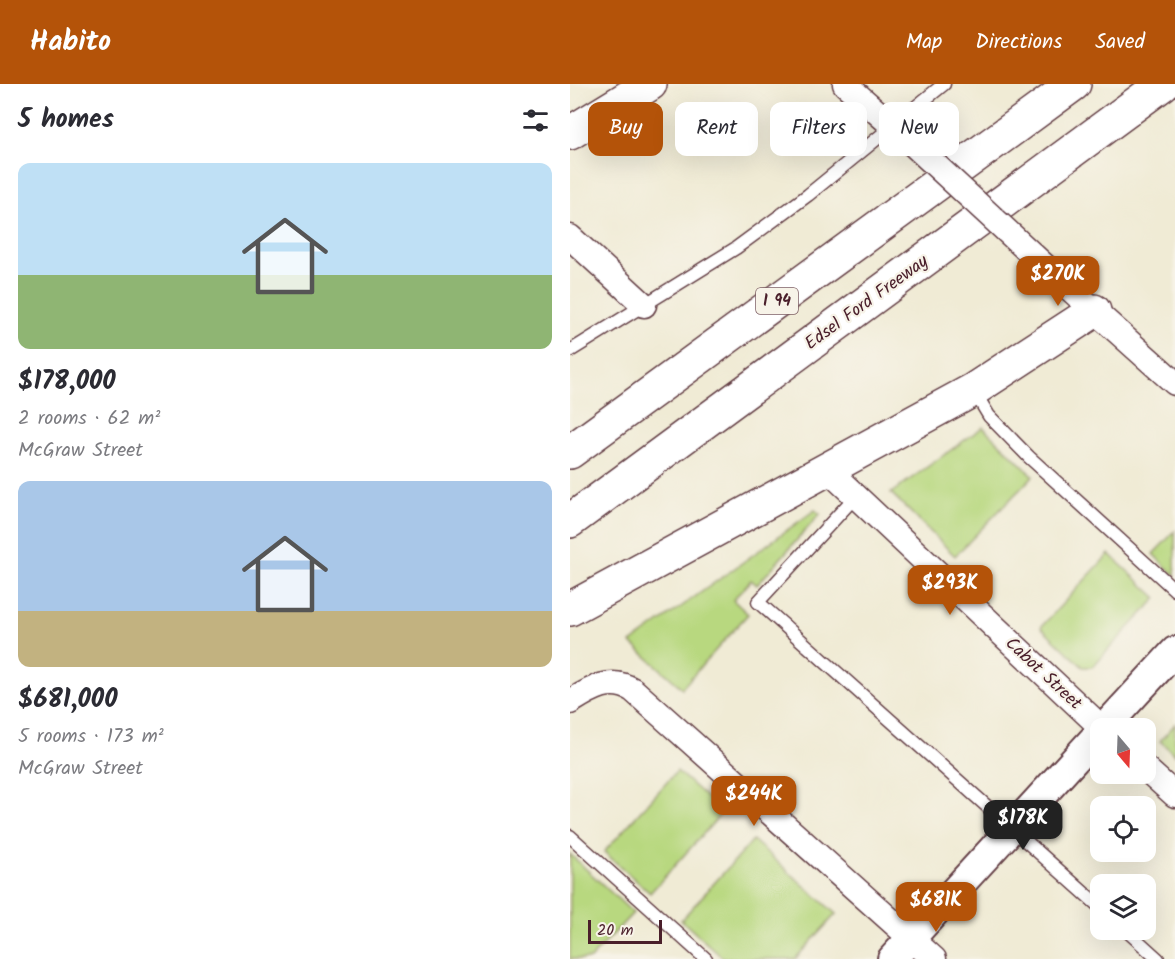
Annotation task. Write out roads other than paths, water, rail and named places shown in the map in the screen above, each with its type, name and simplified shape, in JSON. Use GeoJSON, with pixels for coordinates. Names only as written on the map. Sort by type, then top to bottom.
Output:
{"type":"FeatureCollection","features":[{"type":"Feature","properties":{"kind":"main road"},"geometry":{"type":"LineString","coordinates":[[570,133],[650,84]]}},
{"type":"Feature","properties":{"kind":"main road"},"geometry":{"type":"LineString","coordinates":[[983,150],[1039,84]]}},
{"type":"Feature","properties":{"kind":"main road","name":"I 94"},"geometry":{"type":"LineString","coordinates":[[570,452],[1074,84]]}},
{"type":"Feature","properties":{"kind":"main road","name":"Edsel Ford Freeway"},"geometry":{"type":"LineString","coordinates":[[570,521],[1163,84]]}},
{"type":"Feature","properties":{"kind":"main road"},"geometry":{"type":"LineString","coordinates":[[570,609],[973,390],[1095,311]]}},
{"type":"Feature","properties":{"kind":"street"},"geometry":{"type":"LineString","coordinates":[[845,84],[879,114]]}},
{"type":"Feature","properties":{"kind":"street"},"geometry":{"type":"LineString","coordinates":[[925,156],[1175,383]]}},
{"type":"Feature","properties":{"kind":"street"},"geometry":{"type":"LineString","coordinates":[[570,237],[644,305]]}},
{"type":"Feature","properties":{"kind":"street","name":"Cabot Street"},"geometry":{"type":"LineString","coordinates":[[828,470],[1090,719]]}},
{"type":"Feature","properties":{"kind":"street"},"geometry":{"type":"LineString","coordinates":[[1113,718],[1175,651]]}},
{"type":"Feature","properties":{"kind":"street"},"geometry":{"type":"LineString","coordinates":[[570,702],[588,691],[613,682],[624,684],[633,690],[934,959]]}},
{"type":"Feature","properties":{"kind":"street"},"geometry":{"type":"LineString","coordinates":[[892,959],[1090,743]]}},
{"type":"Feature","properties":{"kind":"street"},"geometry":{"type":"LineString","coordinates":[[1156,778],[1175,795]]}},
{"type":"Feature","properties":{"kind":"lane"},"geometry":{"type":"LineString","coordinates":[[926,102],[944,84]]}},
{"type":"Feature","properties":{"kind":"lane"},"geometry":{"type":"LineString","coordinates":[[570,351],[736,248],[879,145]]}},
{"type":"Feature","properties":{"kind":"lane"},"geometry":{"type":"LineString","coordinates":[[973,390],[989,416],[1029,457],[1175,590]]}},
{"type":"Feature","properties":{"kind":"lane"},"geometry":{"type":"LineString","coordinates":[[855,498],[758,602],[1090,898]]}},
{"type":"Feature","properties":{"kind":"lane"},"geometry":{"type":"LineString","coordinates":[[570,836],[706,959]]}},
{"type":"Feature","properties":{"kind":"lane"},"geometry":{"type":"LineString","coordinates":[[1137,940],[1158,959]]}}]}
